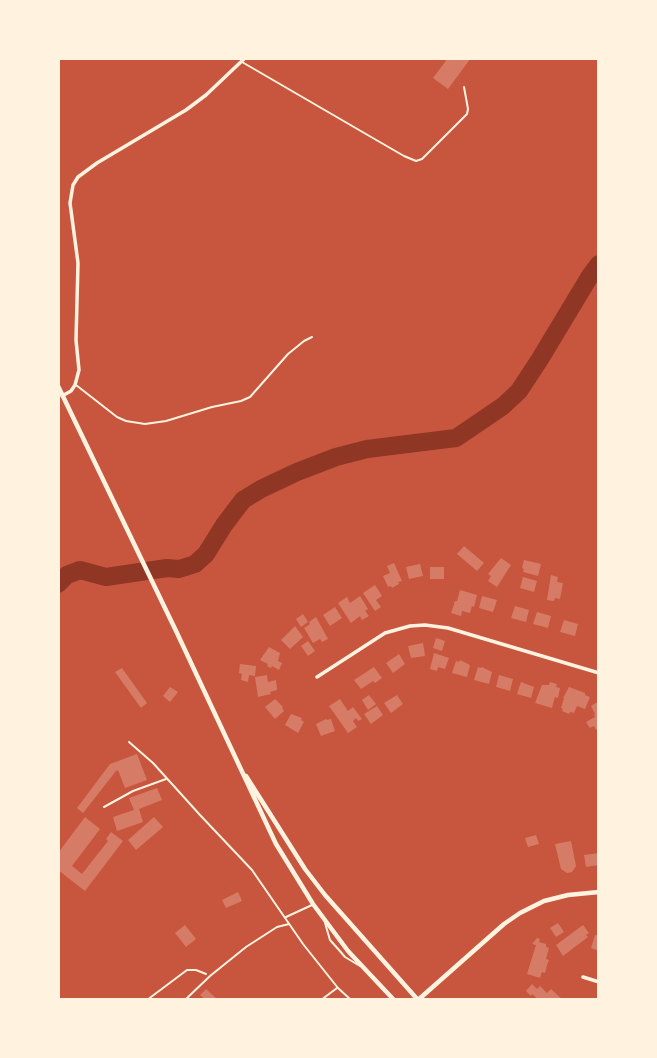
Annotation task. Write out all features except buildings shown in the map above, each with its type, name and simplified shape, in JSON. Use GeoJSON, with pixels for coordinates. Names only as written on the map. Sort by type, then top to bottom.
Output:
{"type":"FeatureCollection","features":[{"type":"Feature","properties":{"kind":"street"},"geometry":{"type":"LineString","coordinates":[[60,398],[71,391],[79,370],[76,340],[78,263],[70,203],[73,185],[78,177],[97,163],[186,110],[243,60]]}},
{"type":"Feature","properties":{"kind":"street"},"geometry":{"type":"LineString","coordinates":[[58,386],[60,398],[177,633],[276,844],[313,904],[361,966],[394,1000]]}},
{"type":"Feature","properties":{"kind":"street"},"geometry":{"type":"LineString","coordinates":[[317,677],[385,633],[418,625],[447,628],[599,673]]}},
{"type":"Feature","properties":{"kind":"street"},"geometry":{"type":"LineString","coordinates":[[244,773],[305,869],[418,1000],[504,923],[520,913],[544,901],[599,891]]}},
{"type":"Feature","properties":{"kind":"street"},"geometry":{"type":"LineString","coordinates":[[583,977],[599,982]]}},
{"type":"Feature","properties":{"kind":"lane"},"geometry":{"type":"LineString","coordinates":[[243,60],[378,142],[416,161],[422,159],[467,114],[464,87]]}},
{"type":"Feature","properties":{"kind":"lane"},"geometry":{"type":"LineString","coordinates":[[75,385],[126,421],[145,424],[166,421],[250,397],[288,354],[312,337]]}},
{"type":"Feature","properties":{"kind":"lane"},"geometry":{"type":"LineString","coordinates":[[129,742],[153,763],[252,870],[303,944],[351,1000]]}},
{"type":"Feature","properties":{"kind":"lane"},"geometry":{"type":"LineString","coordinates":[[104,807],[133,790],[167,779]]}},
{"type":"Feature","properties":{"kind":"lane"},"geometry":{"type":"LineString","coordinates":[[286,916],[313,904]]}},
{"type":"Feature","properties":{"kind":"lane"},"geometry":{"type":"LineString","coordinates":[[185,1000],[246,947],[277,927],[290,924]]}},
{"type":"Feature","properties":{"kind":"lane"},"geometry":{"type":"LineString","coordinates":[[321,1000],[338,988]]}},
{"type":"Feature","properties":{"kind":"path"},"geometry":{"type":"LineString","coordinates":[[147,1000],[187,970],[196,970],[210,976]]}},
{"type":"Feature","properties":{"kind":"waterway"},"geometry":{"type":"LineString","coordinates":[[58,584],[67,575],[80,570],[106,577],[167,568],[179,569],[195,564],[206,554],[243,500],[261,489],[336,457],[367,449],[456,438],[503,406],[519,391],[599,264]]}}]}
